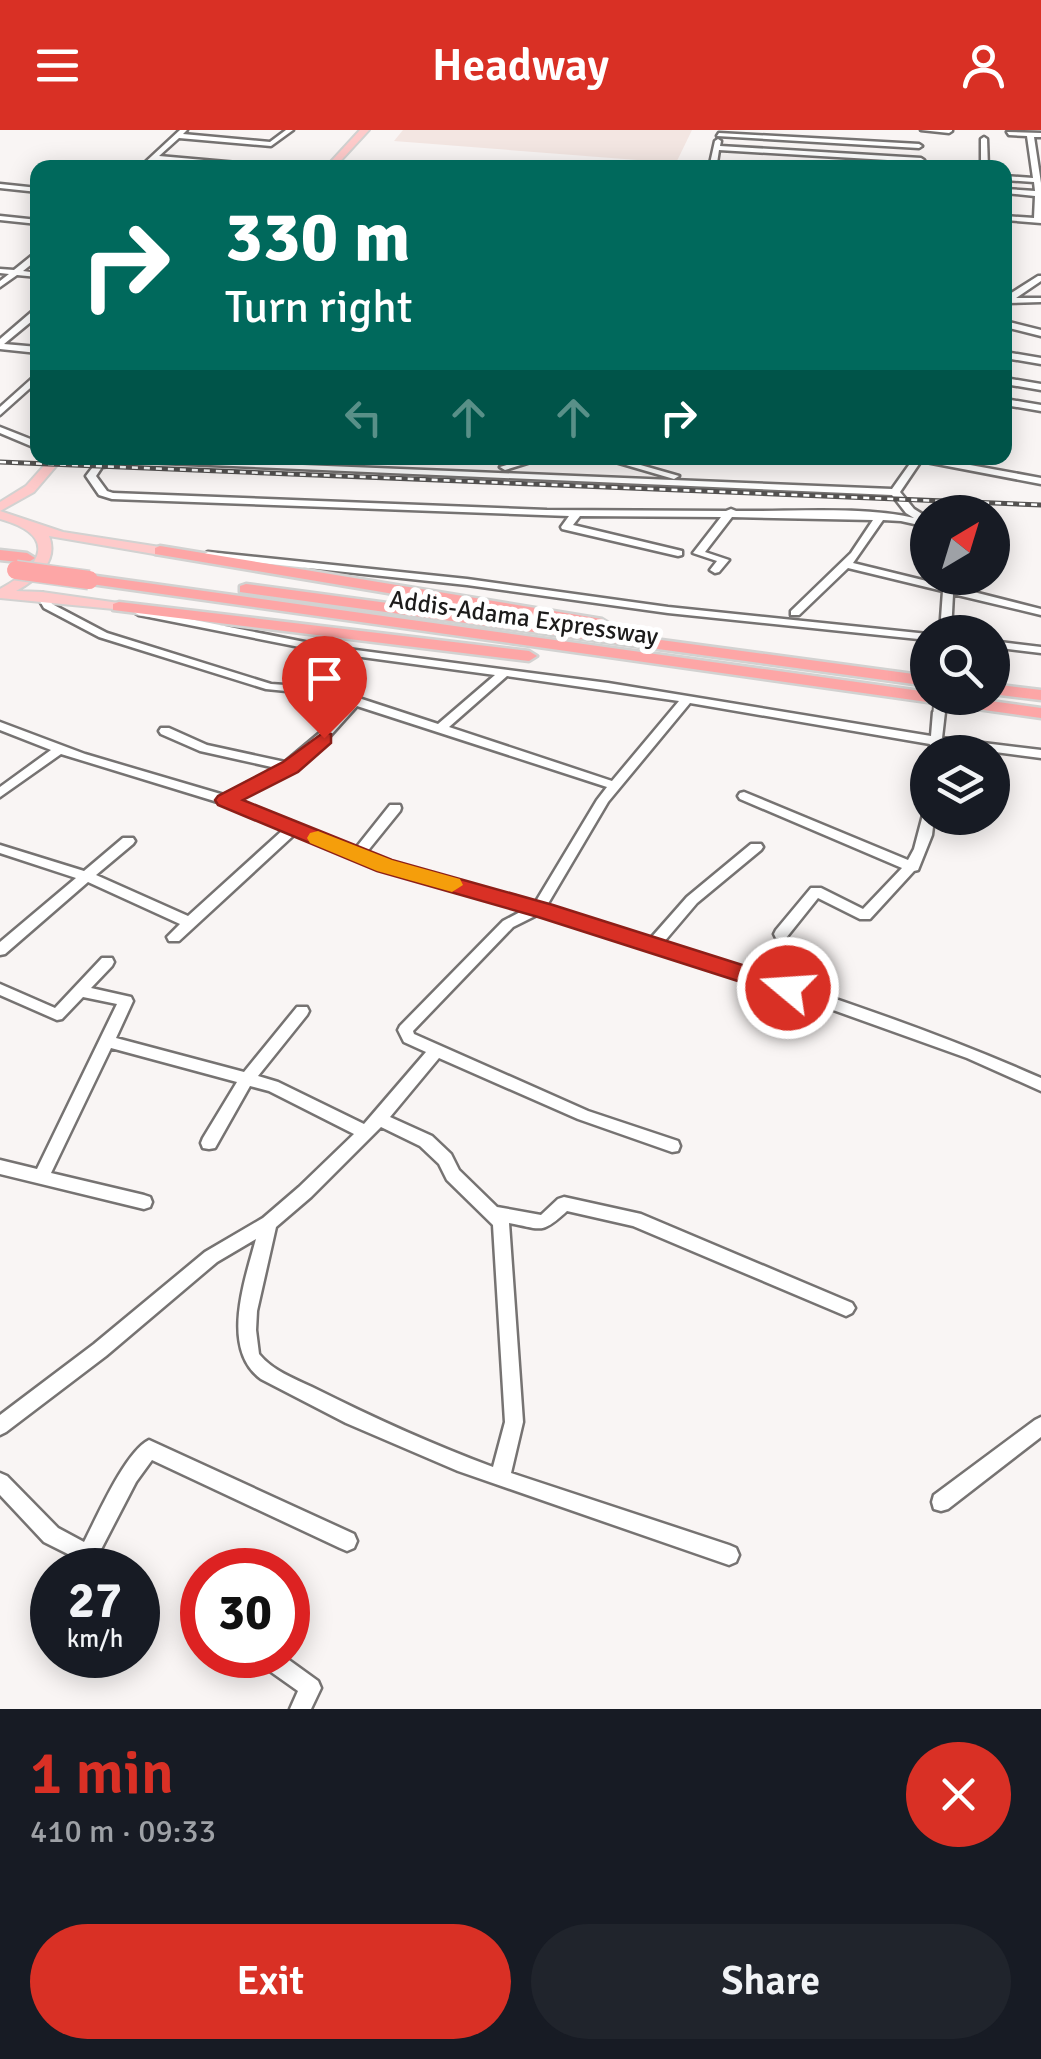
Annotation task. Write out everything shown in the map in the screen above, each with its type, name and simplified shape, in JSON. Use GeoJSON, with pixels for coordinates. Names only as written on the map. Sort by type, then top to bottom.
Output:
{"type":"FeatureCollection","features":[{"type":"Feature","properties":{"kind":"highway"},"geometry":{"type":"LineString","coordinates":[[160,551],[680,637],[799,673]]}},
{"type":"Feature","properties":{"kind":"highway","name":"Addis-Adama Expressway"},"geometry":{"type":"LineString","coordinates":[[0,555],[14,566],[799,673],[1041,712]]}},
{"type":"Feature","properties":{"kind":"highway"},"geometry":{"type":"LineString","coordinates":[[119,607],[542,658],[799,673]]}},
{"type":"Feature","properties":{"kind":"highway","name":"Addis-Adama Expressway"},"geometry":{"type":"LineString","coordinates":[[799,673],[910,680]]}},
{"type":"Feature","properties":{"kind":"highway"},"geometry":{"type":"LineString","coordinates":[[1010,691],[1041,694]]}},
{"type":"Feature","properties":{"kind":"main road"},"geometry":{"type":"LineString","coordinates":[[337,160],[364,130]]}},
{"type":"Feature","properties":{"kind":"main road"},"geometry":{"type":"LineString","coordinates":[[0,507],[30,489],[51,465]]}},
{"type":"Feature","properties":{"kind":"main road"},"geometry":{"type":"LineString","coordinates":[[21,520],[30,489]]}},
{"type":"Feature","properties":{"kind":"main road"},"geometry":{"type":"LineString","coordinates":[[0,515],[61,536],[160,551]]}},
{"type":"Feature","properties":{"kind":"main road"},"geometry":{"type":"LineString","coordinates":[[0,595],[42,567],[48,552],[46,539],[37,528]]}},
{"type":"Feature","properties":{"kind":"main road"},"geometry":{"type":"LineString","coordinates":[[0,595],[42,596],[119,607]]}},
{"type":"Feature","properties":{"kind":"street"},"geometry":{"type":"LineString","coordinates":[[220,140],[232,130]]}},
{"type":"Feature","properties":{"kind":"street"},"geometry":{"type":"LineString","coordinates":[[152,160],[181,133],[275,143],[290,130]]}},
{"type":"Feature","properties":{"kind":"street"},"geometry":{"type":"LineString","coordinates":[[814,140],[815,130]]}},
{"type":"Feature","properties":{"kind":"street"},"geometry":{"type":"LineString","coordinates":[[716,148],[922,160],[922,130],[948,132]]}},
{"type":"Feature","properties":{"kind":"street"},"geometry":{"type":"LineString","coordinates":[[713,160],[720,133],[919,146]]}},
{"type":"Feature","properties":{"kind":"street"},"geometry":{"type":"LineString","coordinates":[[1009,133],[1041,135]]}},
{"type":"Feature","properties":{"kind":"street"},"geometry":{"type":"LineString","coordinates":[[1012,219],[1040,221],[1040,194],[1030,134]]}},
{"type":"Feature","properties":{"kind":"street"},"geometry":{"type":"LineString","coordinates":[[984,139],[984,160]]}},
{"type":"Feature","properties":{"kind":"street"},"geometry":{"type":"LineString","coordinates":[[225,160],[251,142]]}},
{"type":"Feature","properties":{"kind":"street"},"geometry":{"type":"LineString","coordinates":[[843,142],[844,160]]}},
{"type":"Feature","properties":{"kind":"street"},"geometry":{"type":"LineString","coordinates":[[154,158],[167,160]]}},
{"type":"Feature","properties":{"kind":"street"},"geometry":{"type":"LineString","coordinates":[[1012,178],[1036,180]]}},
{"type":"Feature","properties":{"kind":"street"},"geometry":{"type":"LineString","coordinates":[[0,186],[30,189]]}},
{"type":"Feature","properties":{"kind":"street"},"geometry":{"type":"LineString","coordinates":[[1012,192],[1040,194]]}},
{"type":"Feature","properties":{"kind":"street"},"geometry":{"type":"LineString","coordinates":[[0,220],[30,223]]}},
{"type":"Feature","properties":{"kind":"street"},"geometry":{"type":"LineString","coordinates":[[0,285],[30,262]]}},
{"type":"Feature","properties":{"kind":"street"},"geometry":{"type":"LineString","coordinates":[[0,271],[30,274]]}},
{"type":"Feature","properties":{"kind":"street"},"geometry":{"type":"LineString","coordinates":[[1012,296],[1041,278]]}},
{"type":"Feature","properties":{"kind":"street"},"geometry":{"type":"LineString","coordinates":[[1012,300],[1041,300]]}},
{"type":"Feature","properties":{"kind":"street"},"geometry":{"type":"LineString","coordinates":[[0,344],[30,318]]}},
{"type":"Feature","properties":{"kind":"street"},"geometry":{"type":"LineString","coordinates":[[1012,326],[1041,333]]}},
{"type":"Feature","properties":{"kind":"street"},"geometry":{"type":"LineString","coordinates":[[0,344],[30,349]]}},
{"type":"Feature","properties":{"kind":"street"},"geometry":{"type":"LineString","coordinates":[[1012,357],[1041,361]]}},
{"type":"Feature","properties":{"kind":"street"},"geometry":{"type":"LineString","coordinates":[[1012,382],[1041,388]]}},
{"type":"Feature","properties":{"kind":"street"},"geometry":{"type":"LineString","coordinates":[[0,412],[30,384]]}},
{"type":"Feature","properties":{"kind":"street"},"geometry":{"type":"LineString","coordinates":[[1012,403],[1041,408]]}},
{"type":"Feature","properties":{"kind":"street"},"geometry":{"type":"LineString","coordinates":[[0,430],[30,443]]}},
{"type":"Feature","properties":{"kind":"street"},"geometry":{"type":"LineString","coordinates":[[99,465],[91,476],[103,493],[112,496],[577,513],[880,516],[910,520]]}},
{"type":"Feature","properties":{"kind":"street"},"geometry":{"type":"LineString","coordinates":[[316,465],[895,492],[910,511]]}},
{"type":"Feature","properties":{"kind":"street"},"geometry":{"type":"LineString","coordinates":[[489,471],[512,465]]}},
{"type":"Feature","properties":{"kind":"street"},"geometry":{"type":"LineString","coordinates":[[633,465],[697,482]]}},
{"type":"Feature","properties":{"kind":"street"},"geometry":{"type":"LineString","coordinates":[[895,492],[913,465]]}},
{"type":"Feature","properties":{"kind":"street"},"geometry":{"type":"LineString","coordinates":[[955,465],[1041,481]]}},
{"type":"Feature","properties":{"kind":"street"},"geometry":{"type":"LineString","coordinates":[[715,570],[724,560],[698,552],[732,512]]}},
{"type":"Feature","properties":{"kind":"street"},"geometry":{"type":"LineString","coordinates":[[577,513],[566,528],[678,553]]}},
{"type":"Feature","properties":{"kind":"street"},"geometry":{"type":"LineString","coordinates":[[795,613],[845,564],[871,534],[880,516]]}},
{"type":"Feature","properties":{"kind":"street"},"geometry":{"type":"LineString","coordinates":[[160,551],[432,578],[668,610],[910,635]]}},
{"type":"Feature","properties":{"kind":"street"},"geometry":{"type":"LineString","coordinates":[[845,564],[910,577]]}},
{"type":"Feature","properties":{"kind":"street"},"geometry":{"type":"LineString","coordinates":[[985,595],[1041,612]]}},
{"type":"Feature","properties":{"kind":"street"},"geometry":{"type":"LineString","coordinates":[[42,596],[48,606],[103,635],[270,687],[307,689],[355,700],[614,785]]}},
{"type":"Feature","properties":{"kind":"street"},"geometry":{"type":"LineString","coordinates":[[119,607],[326,649],[505,672],[910,742]]}},
{"type":"Feature","properties":{"kind":"street"},"geometry":{"type":"LineString","coordinates":[[1010,646],[1041,650]]}},
{"type":"Feature","properties":{"kind":"street"},"geometry":{"type":"LineString","coordinates":[[440,728],[505,672]]}},
{"type":"Feature","properties":{"kind":"street"},"geometry":{"type":"LineString","coordinates":[[225,800],[290,767],[324,738],[355,700]]}},
{"type":"Feature","properties":{"kind":"street"},"geometry":{"type":"LineString","coordinates":[[672,1146],[583,1115],[409,1038],[405,1030],[508,924],[538,909],[614,785],[686,701]]}},
{"type":"Feature","properties":{"kind":"street"},"geometry":{"type":"LineString","coordinates":[[0,726],[60,749],[225,800],[358,854],[653,945],[972,1054],[1041,1085]]}},
{"type":"Feature","properties":{"kind":"street"},"geometry":{"type":"LineString","coordinates":[[165,731],[204,748],[290,767]]}},
{"type":"Feature","properties":{"kind":"street"},"geometry":{"type":"LineString","coordinates":[[0,793],[60,749]]}},
{"type":"Feature","properties":{"kind":"street"},"geometry":{"type":"LineString","coordinates":[[1010,752],[1041,754]]}},
{"type":"Feature","properties":{"kind":"street"},"geometry":{"type":"LineString","coordinates":[[744,796],[913,867]]}},
{"type":"Feature","properties":{"kind":"street"},"geometry":{"type":"LineString","coordinates":[[358,854],[395,808]]}},
{"type":"Feature","properties":{"kind":"street"},"geometry":{"type":"LineString","coordinates":[[174,938],[293,828]]}},
{"type":"Feature","properties":{"kind":"street"},"geometry":{"type":"LineString","coordinates":[[781,934],[816,890],[865,916],[913,867],[924,835]]}},
{"type":"Feature","properties":{"kind":"street"},"geometry":{"type":"LineString","coordinates":[[0,950],[128,841]]}},
{"type":"Feature","properties":{"kind":"street"},"geometry":{"type":"LineString","coordinates":[[653,945],[692,900],[756,848]]}},
{"type":"Feature","properties":{"kind":"street"},"geometry":{"type":"LineString","coordinates":[[0,849],[33,855],[88,874],[189,922]]}},
{"type":"Feature","properties":{"kind":"street"},"geometry":{"type":"LineString","coordinates":[[0,989],[57,1014],[107,962]]}},
{"type":"Feature","properties":{"kind":"street"},"geometry":{"type":"LineString","coordinates":[[42,1176],[126,1001],[82,991]]}},
{"type":"Feature","properties":{"kind":"street"},"geometry":{"type":"LineString","coordinates":[[209,1142],[246,1080],[302,1011]]}},
{"type":"Feature","properties":{"kind":"street"},"geometry":{"type":"LineString","coordinates":[[106,1041],[273,1086],[364,1131]]}},
{"type":"Feature","properties":{"kind":"street"},"geometry":{"type":"LineString","coordinates":[[0,1426],[100,1350],[211,1257],[269,1223],[380,1119],[437,1049]]}},
{"type":"Feature","properties":{"kind":"street"},"geometry":{"type":"LineString","coordinates":[[380,1119],[426,1141],[445,1159],[453,1175],[502,1222],[514,1422],[500,1478]]}},
{"type":"Feature","properties":{"kind":"street"},"geometry":{"type":"LineString","coordinates":[[0,1168],[144,1202]]}},
{"type":"Feature","properties":{"kind":"street"},"geometry":{"type":"LineString","coordinates":[[496,1214],[544,1222],[564,1204],[634,1218],[846,1308]]}},
{"type":"Feature","properties":{"kind":"street"},"geometry":{"type":"LineString","coordinates":[[269,1223],[250,1292],[250,1357],[264,1371],[366,1427],[500,1478],[730,1555]]}},
{"type":"Feature","properties":{"kind":"street"},"geometry":{"type":"LineString","coordinates":[[941,1502],[1041,1426]]}},
{"type":"Feature","properties":{"kind":"street"},"geometry":{"type":"LineString","coordinates":[[0,1482],[51,1535],[88,1554],[129,1476],[150,1449],[347,1542]]}},
{"type":"Feature","properties":{"kind":"street"},"geometry":{"type":"LineString","coordinates":[[296,1678],[310,1688],[300,1709]]}},
{"type":"Feature","properties":{"kind":"shaded area"},"geometry":{"type":"Polygon","coordinates":[[[403,130],[692,130],[677,160],[394,141],[403,130]]]}},
{"type":"Feature","properties":{"kind":"railway"},"geometry":{"type":"LineString","coordinates":[[0,462],[30,463]]}},
{"type":"Feature","properties":{"kind":"railway"},"geometry":{"type":"LineString","coordinates":[[73,465],[1041,505]]}},
{"type":"Feature","properties":{"kind":"slow traffic"},"geometry":{"type":"LineString","coordinates":[[318,838],[384,866],[452,885]]}},
{"type":"Feature","properties":{"kind":"route"},"geometry":{"type":"LineString","coordinates":[[324,738],[290,767],[225,800],[384,866],[545,911],[788,988]]}}]}
